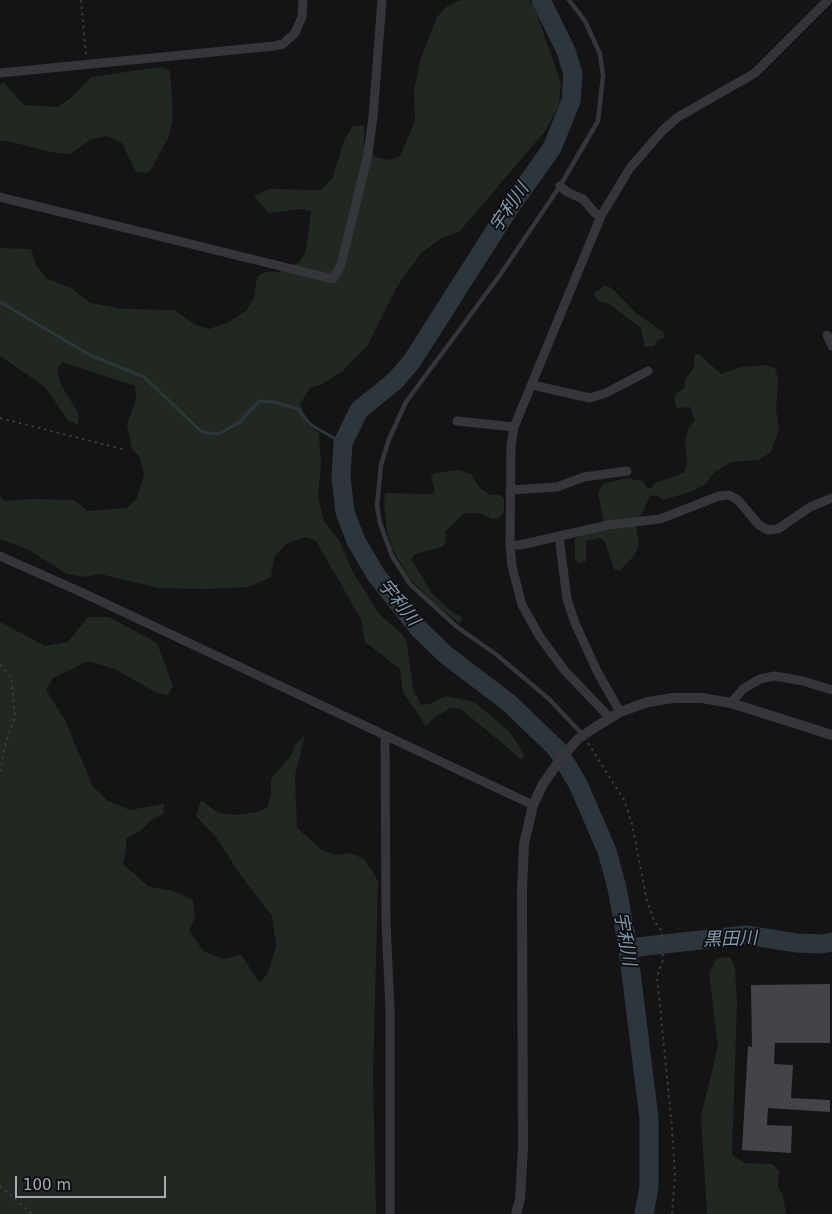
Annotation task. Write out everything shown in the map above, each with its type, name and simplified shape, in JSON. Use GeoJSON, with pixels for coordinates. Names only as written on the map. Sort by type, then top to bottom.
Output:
{"type":"FeatureCollection","features":[{"type":"Feature","properties":{"kind":"street"},"geometry":{"type":"LineString","coordinates":[[0,73],[248,50],[283,44],[295,33],[302,17],[304,0]]}},
{"type":"Feature","properties":{"kind":"street"},"geometry":{"type":"LineString","coordinates":[[0,198],[333,279],[341,265],[368,154],[374,117],[382,0]]}},
{"type":"Feature","properties":{"kind":"street"},"geometry":{"type":"LineString","coordinates":[[610,718],[565,671],[527,617],[517,589],[510,545],[510,490],[514,427],[601,216],[630,168],[663,130],[697,104],[754,73],[828,0]]}},
{"type":"Feature","properties":{"kind":"street"},"geometry":{"type":"LineString","coordinates":[[560,186],[567,192],[583,199],[594,213],[601,216]]}},
{"type":"Feature","properties":{"kind":"street"},"geometry":{"type":"LineString","coordinates":[[828,335],[832,346]]}},
{"type":"Feature","properties":{"kind":"street"},"geometry":{"type":"LineString","coordinates":[[532,385],[590,398],[606,393],[648,371]]}},
{"type":"Feature","properties":{"kind":"street"},"geometry":{"type":"LineString","coordinates":[[457,421],[514,427]]}},
{"type":"Feature","properties":{"kind":"street"},"geometry":{"type":"LineString","coordinates":[[510,490],[557,487],[584,478],[627,471]]}},
{"type":"Feature","properties":{"kind":"street"},"geometry":{"type":"LineString","coordinates":[[510,545],[520,545],[608,525],[660,519],[719,496],[729,496],[738,500],[759,525],[768,530],[778,529],[810,507],[832,498]]}},
{"type":"Feature","properties":{"kind":"street"},"geometry":{"type":"LineString","coordinates":[[559,536],[567,598],[575,623],[597,670],[620,712]]}},
{"type":"Feature","properties":{"kind":"street"},"geometry":{"type":"LineString","coordinates":[[0,556],[533,805]]}},
{"type":"Feature","properties":{"kind":"street"},"geometry":{"type":"LineString","coordinates":[[731,703],[743,689],[760,679],[775,676],[803,681],[832,690]]}},
{"type":"Feature","properties":{"kind":"street"},"geometry":{"type":"LineString","coordinates":[[516,1214],[520,1200],[523,1148],[524,844],[533,805],[543,784],[562,757],[581,737],[620,712],[648,702],[673,698],[702,698],[731,703],[832,735]]}},
{"type":"Feature","properties":{"kind":"street"},"geometry":{"type":"LineString","coordinates":[[385,735],[386,922],[390,1010],[390,1214]]}},
{"type":"Feature","properties":{"kind":"lane"},"geometry":{"type":"LineString","coordinates":[[569,0],[595,38],[600,54],[603,76],[598,121],[560,186],[500,275],[406,402],[389,440],[381,465],[378,506],[380,523],[388,548],[401,573],[410,584],[458,627],[497,655],[549,699],[581,737]]}},
{"type":"Feature","properties":{"kind":"path"},"geometry":{"type":"LineString","coordinates":[[81,0],[88,64]]}},
{"type":"Feature","properties":{"kind":"path"},"geometry":{"type":"LineString","coordinates":[[0,418],[126,450]]}},
{"type":"Feature","properties":{"kind":"path"},"geometry":{"type":"LineString","coordinates":[[0,665],[11,677],[15,717],[5,745],[0,774]]}},
{"type":"Feature","properties":{"kind":"path"},"geometry":{"type":"LineString","coordinates":[[581,737],[624,800],[632,824],[647,902],[654,921],[661,930],[663,960],[657,977],[672,1127],[675,1175],[672,1214]]}},
{"type":"Feature","properties":{"kind":"path"},"geometry":{"type":"LineString","coordinates":[[0,1186],[32,1214]]}},
{"type":"Feature","properties":{"kind":"shaded area"},"geometry":{"type":"Polygon","coordinates":[[[461,0],[529,0],[535,9],[561,83],[559,105],[545,131],[460,231],[442,238],[421,253],[398,285],[367,346],[343,371],[322,384],[310,388],[300,404],[308,425],[319,433],[321,463],[318,497],[324,521],[339,540],[353,572],[379,614],[402,634],[407,643],[413,689],[421,705],[430,704],[446,696],[474,702],[509,731],[525,755],[521,759],[461,709],[450,708],[434,718],[426,726],[403,692],[400,669],[365,642],[361,619],[316,541],[305,537],[286,544],[274,557],[271,577],[249,587],[204,589],[159,588],[100,574],[83,577],[67,574],[29,550],[0,539],[0,496],[4,501],[31,499],[74,500],[87,511],[127,508],[137,498],[144,475],[140,457],[132,449],[127,424],[136,400],[135,386],[62,362],[57,370],[61,385],[79,414],[78,425],[68,420],[45,387],[0,356],[0,248],[31,249],[36,265],[47,279],[70,287],[90,303],[124,309],[174,310],[196,325],[209,329],[227,323],[246,311],[254,298],[257,277],[265,272],[279,272],[299,263],[306,251],[311,211],[302,209],[269,213],[254,196],[269,189],[320,190],[332,179],[344,141],[353,126],[364,125],[364,145],[375,157],[389,160],[400,156],[415,121],[414,90],[421,58],[437,17],[446,7],[461,0]]]}},
{"type":"Feature","properties":{"kind":"shaded area"},"geometry":{"type":"Polygon","coordinates":[[[161,67],[170,71],[173,117],[169,136],[149,173],[136,172],[122,143],[107,136],[92,139],[70,154],[50,152],[8,141],[0,141],[0,85],[3,82],[24,105],[57,107],[72,97],[91,77],[161,67]]]}},
{"type":"Feature","properties":{"kind":"shaded area"},"geometry":{"type":"Polygon","coordinates":[[[605,285],[613,289],[636,313],[663,332],[665,337],[658,340],[654,346],[645,347],[641,328],[609,304],[599,301],[593,294],[605,285]]]}},
{"type":"Feature","properties":{"kind":"shaded area"},"geometry":{"type":"Polygon","coordinates":[[[695,354],[699,354],[721,374],[741,367],[765,365],[775,368],[778,379],[776,409],[779,429],[771,452],[759,460],[731,462],[715,472],[704,485],[693,491],[663,500],[657,495],[650,496],[636,526],[639,546],[633,557],[619,571],[614,569],[605,542],[600,538],[586,541],[586,561],[579,564],[575,559],[575,538],[602,529],[603,519],[598,493],[603,484],[626,478],[643,481],[646,488],[652,488],[655,483],[684,473],[687,463],[685,440],[689,428],[695,420],[690,407],[677,408],[674,400],[676,394],[684,388],[685,380],[694,367],[695,354]]]}},
{"type":"Feature","properties":{"kind":"shaded area"},"geometry":{"type":"Polygon","coordinates":[[[459,470],[471,474],[479,487],[490,495],[500,495],[504,500],[504,512],[499,518],[492,519],[480,513],[464,513],[445,532],[446,541],[442,547],[415,554],[411,559],[433,595],[454,613],[462,617],[460,624],[410,579],[395,554],[387,532],[384,503],[385,493],[432,494],[435,491],[431,477],[434,473],[459,470]]]}},
{"type":"Feature","properties":{"kind":"shaded area"},"geometry":{"type":"Polygon","coordinates":[[[88,617],[109,617],[157,643],[173,686],[168,695],[157,693],[115,669],[88,661],[53,678],[46,690],[65,720],[93,787],[108,801],[130,810],[164,804],[163,814],[151,820],[141,831],[126,838],[123,864],[149,887],[173,891],[193,900],[195,918],[189,930],[203,951],[223,959],[241,955],[260,983],[268,973],[276,946],[272,916],[239,873],[216,837],[196,816],[201,800],[218,813],[234,815],[257,812],[267,808],[271,795],[271,779],[290,757],[296,744],[305,735],[295,776],[297,828],[322,850],[336,855],[351,853],[365,860],[378,881],[373,1074],[376,1214],[0,1214],[0,622],[45,646],[68,642],[88,617]]]}},
{"type":"Feature","properties":{"kind":"shaded area"},"geometry":{"type":"Polygon","coordinates":[[[730,957],[735,967],[737,1002],[732,1155],[744,1163],[772,1164],[779,1171],[778,1188],[783,1195],[786,1214],[707,1214],[701,1116],[718,1047],[709,973],[717,958],[730,957]]]}},
{"type":"Feature","properties":{"kind":"building"},"geometry":{"type":"Polygon","coordinates":[[[830,984],[830,1043],[775,1043],[774,1064],[793,1065],[791,1098],[830,1100],[830,1112],[768,1108],[767,1125],[792,1126],[791,1153],[742,1150],[748,1046],[752,1047],[751,985],[830,984]]]}},
{"type":"Feature","properties":{"kind":"waterway","name":"宇利川"},"geometry":{"type":"LineString","coordinates":[[541,0],[566,51],[573,74],[571,101],[552,148],[510,207],[412,361],[395,381],[359,410],[343,443],[341,477],[345,512],[356,541],[376,575],[420,630],[446,655],[509,703],[557,749],[578,784],[607,851],[617,888],[628,948],[649,1118],[649,1187],[644,1214]]}},
{"type":"Feature","properties":{"kind":"waterway"},"geometry":{"type":"LineString","coordinates":[[0,302],[90,355],[144,377],[202,432],[218,434],[239,423],[259,401],[274,402],[298,409],[311,425],[343,443]]}},
{"type":"Feature","properties":{"kind":"waterway","name":"黒田川"},"geometry":{"type":"LineString","coordinates":[[628,948],[746,935],[797,943],[821,944],[832,942]]}}]}
